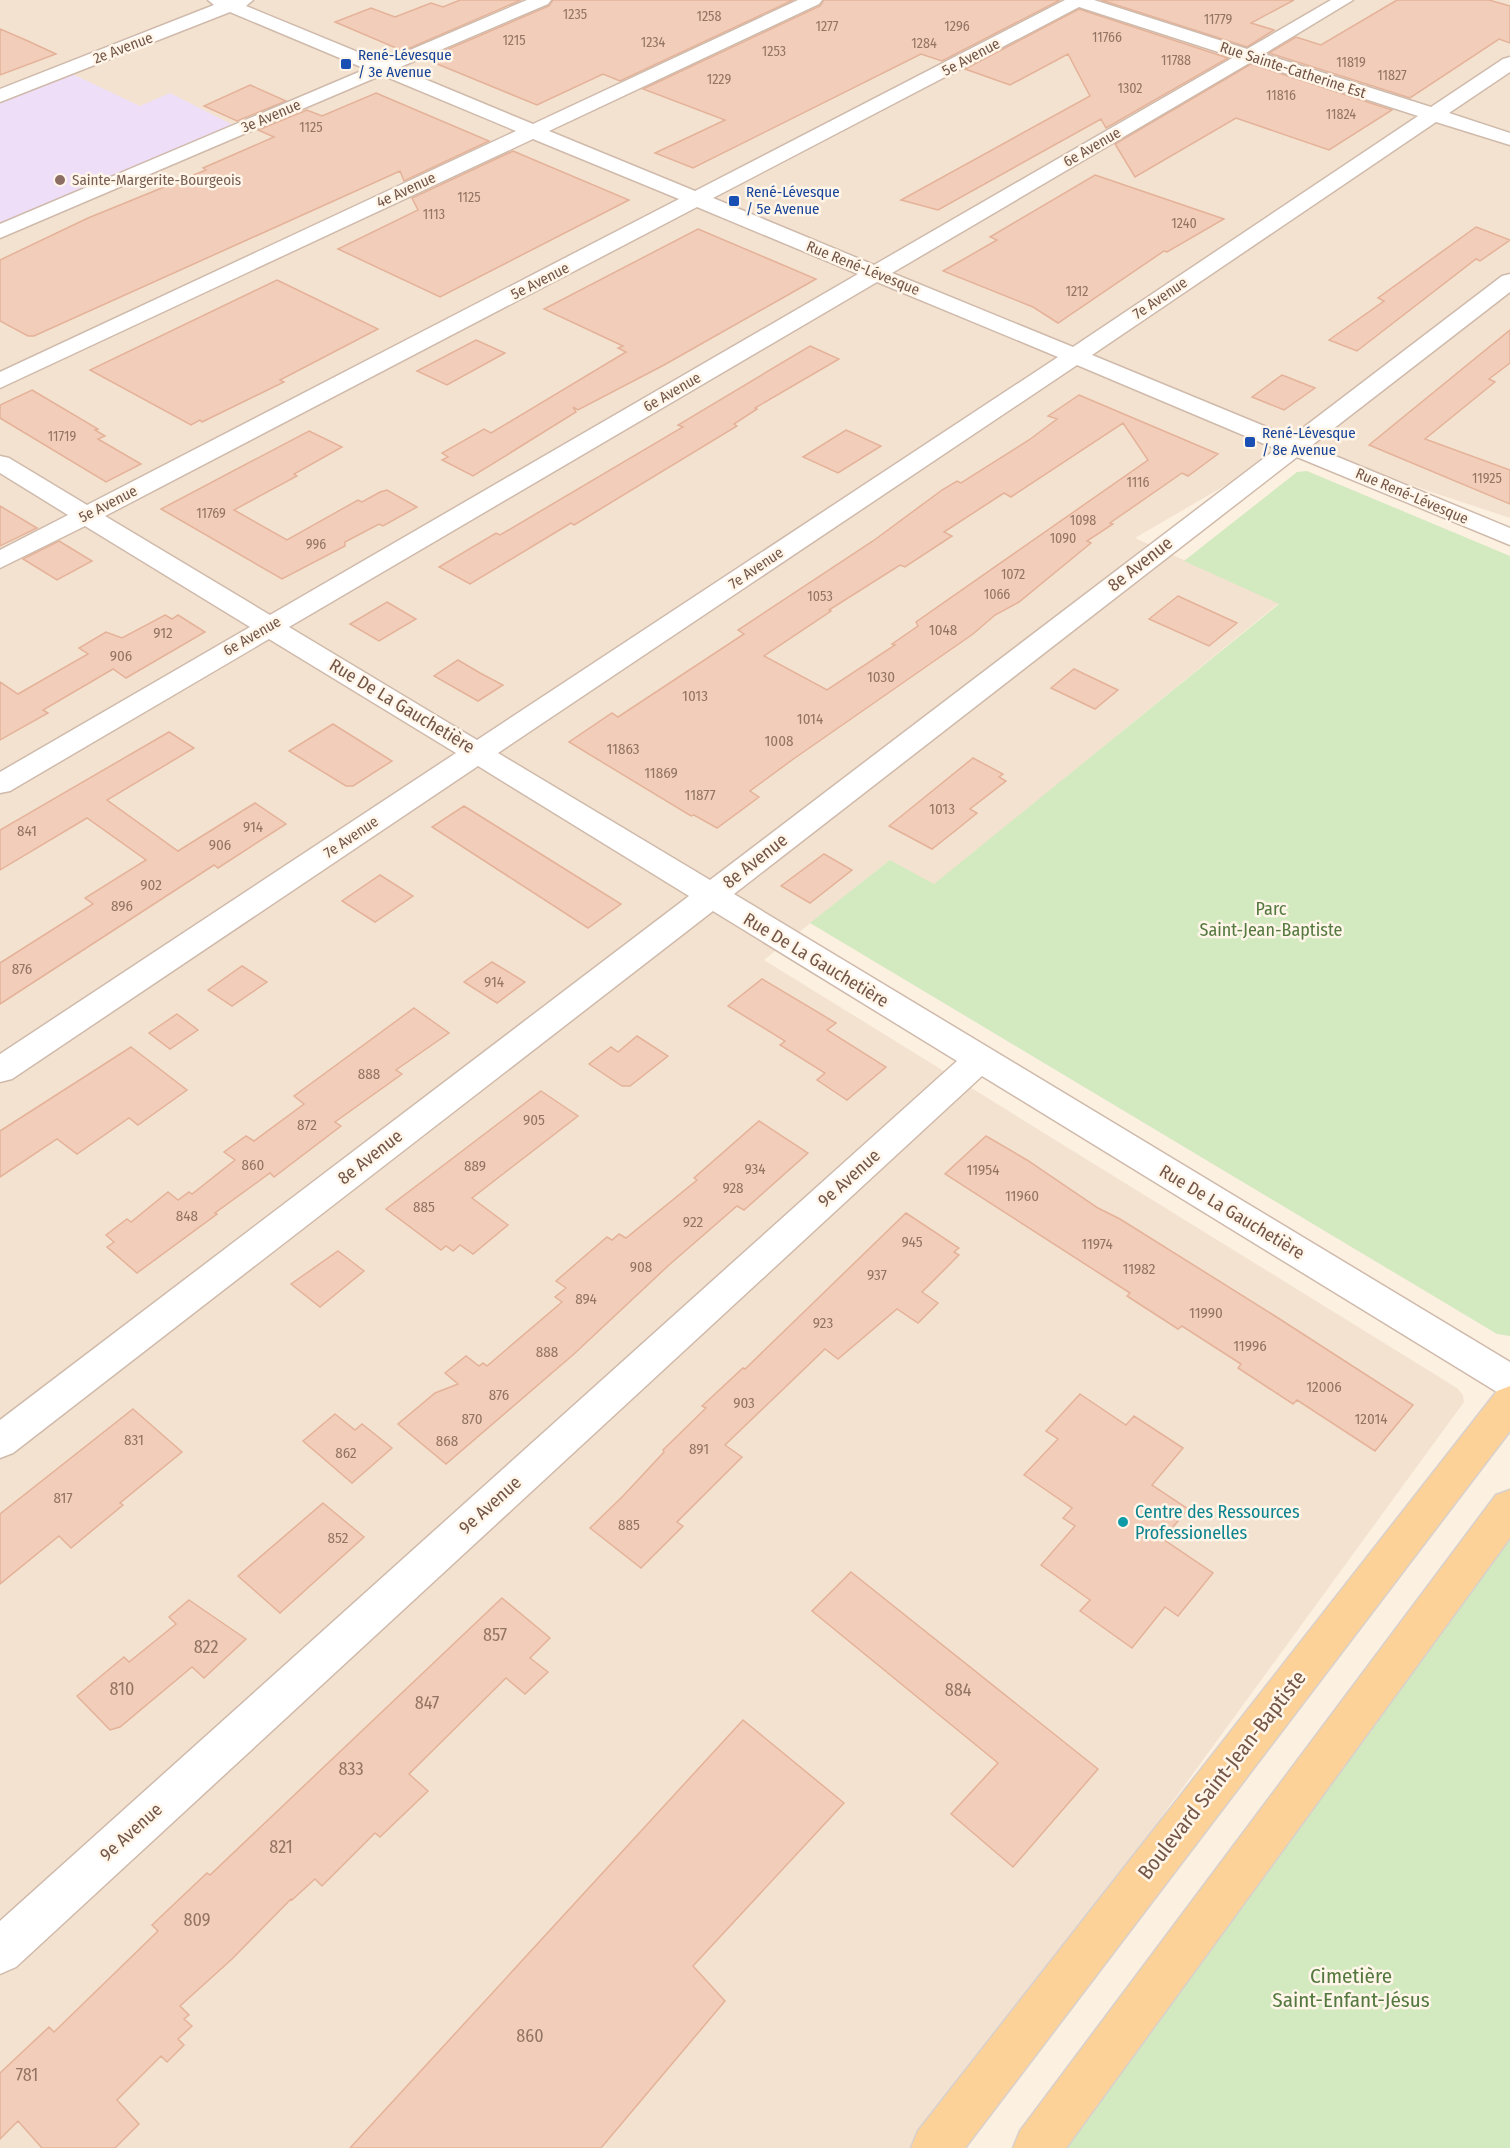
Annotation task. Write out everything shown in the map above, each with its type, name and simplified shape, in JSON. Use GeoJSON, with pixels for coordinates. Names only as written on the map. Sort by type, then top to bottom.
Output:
{"type":"FeatureCollection","features":[{"type":"Feature","properties":{"kind":"main road","name":"Boulevard Saint-Jean-Baptiste"},"geometry":{"type":"LineString","coordinates":[[935,2148],[1510,1402]]}},
{"type":"Feature","properties":{"kind":"main road"},"geometry":{"type":"LineString","coordinates":[[1037,2148],[1510,1508]]}},
{"type":"Feature","properties":{"kind":"street","name":"3e Avenue"},"geometry":{"type":"LineString","coordinates":[[0,232],[542,0]]}},
{"type":"Feature","properties":{"kind":"street","name":"4e Avenue"},"geometry":{"type":"LineString","coordinates":[[0,381],[813,0]]}},
{"type":"Feature","properties":{"kind":"street","name":"Rue Sainte-Catherine Est"},"geometry":{"type":"LineString","coordinates":[[1078,0],[1510,139]]}},
{"type":"Feature","properties":{"kind":"street","name":"5e Avenue"},"geometry":{"type":"LineString","coordinates":[[0,560],[698,200],[1078,0]]}},
{"type":"Feature","properties":{"kind":"street","name":"6e Avenue"},"geometry":{"type":"LineString","coordinates":[[0,784],[1344,0]]}},
{"type":"Feature","properties":{"kind":"street","name":"Rue René-Lévesque"},"geometry":{"type":"LineString","coordinates":[[231,2],[381,68],[1510,537]]}},
{"type":"Feature","properties":{"kind":"street","name":"2e Avenue"},"geometry":{"type":"LineString","coordinates":[[0,96],[231,2]]}},
{"type":"Feature","properties":{"kind":"street","name":"7e Avenue"},"geometry":{"type":"LineString","coordinates":[[0,1070],[1075,356],[1510,63]]}},
{"type":"Feature","properties":{"kind":"street","name":"8e Avenue"},"geometry":{"type":"LineString","coordinates":[[0,1442],[1510,281]]}},
{"type":"Feature","properties":{"kind":"street","name":"Rue De La Gauchetière"},"geometry":{"type":"LineString","coordinates":[[0,463],[1510,1381]]}},
{"type":"Feature","properties":{"kind":"street","name":"9e Avenue"},"geometry":{"type":"LineString","coordinates":[[0,1951],[980,1059]]}},
{"type":"Feature","properties":{"kind":"shaded area"},"geometry":{"type":"Polygon","coordinates":[[[0,0],[1510,0],[1510,518],[1293,446],[1135,538],[1279,603],[934,885],[890,860],[764,960],[1457,1388],[1463,1395],[1464,1402],[920,2148],[0,2148],[0,0]]]}},
{"type":"Feature","properties":{"kind":"shaded area","name":"Sainte-Margerite-Bourgeois"},"geometry":{"type":"Polygon","coordinates":[[[64,70],[140,106],[170,93],[241,129],[0,232],[0,95],[64,70]]]}},
{"type":"Feature","properties":{"kind":"green space","name":"Parc Saint-Jean-Baptiste"},"geometry":{"type":"Polygon","coordinates":[[[1307,471],[1510,556],[1510,1336],[1497,1334],[810,923],[890,860],[934,884],[1279,604],[1184,561],[1297,472],[1307,471]]]}},
{"type":"Feature","properties":{"kind":"green space","name":"Cimetière Saint-Enfant-Jésus"},"geometry":{"type":"Polygon","coordinates":[[[1510,1507],[1510,2148],[1037,2148],[1510,1507]]]}},
{"type":"Feature","properties":{"kind":"building"},"geometry":{"type":"Polygon","coordinates":[[[460,0],[521,0],[403,51],[335,22],[371,8],[395,17],[431,3],[443,7],[460,0]]]}},
{"type":"Feature","properties":{"kind":"building"},"geometry":{"type":"Polygon","coordinates":[[[553,0],[793,0],[620,81],[603,74],[537,105],[425,59],[549,6],[553,0]]]}},
{"type":"Feature","properties":{"kind":"building"},"geometry":{"type":"Polygon","coordinates":[[[824,0],[1060,0],[942,61],[921,54],[693,168],[655,153],[725,120],[643,89],[820,6],[824,0]]]}},
{"type":"Feature","properties":{"kind":"building"},"geometry":{"type":"Polygon","coordinates":[[[1101,0],[1294,0],[1251,23],[1274,30],[1247,47],[1101,0]]]}},
{"type":"Feature","properties":{"kind":"building"},"geometry":{"type":"Polygon","coordinates":[[[1397,0],[1489,0],[1510,6],[1510,43],[1499,39],[1410,98],[1269,53],[1296,37],[1321,45],[1397,0]]]}},
{"type":"Feature","properties":{"kind":"building"},"geometry":{"type":"Polygon","coordinates":[[[1079,9],[1228,58],[1106,128],[1101,119],[938,210],[901,200],[1090,96],[1068,54],[1010,85],[965,69],[1079,9]]]}},
{"type":"Feature","properties":{"kind":"building"},"geometry":{"type":"Polygon","coordinates":[[[0,29],[28,41],[56,54],[0,75],[0,29]]]}},
{"type":"Feature","properties":{"kind":"building"},"geometry":{"type":"Polygon","coordinates":[[[1251,64],[1392,110],[1329,150],[1236,118],[1135,177],[1115,144],[1251,64]]]}},
{"type":"Feature","properties":{"kind":"building"},"geometry":{"type":"Polygon","coordinates":[[[250,85],[286,101],[237,121],[204,106],[250,85]]]}},
{"type":"Feature","properties":{"kind":"building"},"geometry":{"type":"Polygon","coordinates":[[[376,93],[489,141],[404,181],[400,171],[34,336],[28,336],[0,321],[0,260],[88,218],[206,170],[203,168],[274,137],[258,130],[307,110],[322,116],[376,93]]]}},
{"type":"Feature","properties":{"kind":"building"},"geometry":{"type":"Polygon","coordinates":[[[513,151],[629,200],[440,297],[338,249],[418,210],[412,198],[513,151]]]}},
{"type":"Feature","properties":{"kind":"building"},"geometry":{"type":"Polygon","coordinates":[[[1095,175],[1224,219],[1167,252],[1164,251],[1058,323],[1033,307],[943,271],[997,240],[990,237],[1095,175]]]}},
{"type":"Feature","properties":{"kind":"building"},"geometry":{"type":"Polygon","coordinates":[[[1476,227],[1510,240],[1480,261],[1476,259],[1357,351],[1329,340],[1384,301],[1378,298],[1476,227]]]}},
{"type":"Feature","properties":{"kind":"building"},"geometry":{"type":"Polygon","coordinates":[[[698,229],[816,279],[664,365],[578,410],[573,407],[576,412],[473,476],[442,460],[448,457],[442,453],[484,429],[491,433],[626,352],[618,348],[623,346],[544,309],[698,229]]]}},
{"type":"Feature","properties":{"kind":"building"},"geometry":{"type":"Polygon","coordinates":[[[277,280],[378,329],[280,380],[284,382],[202,422],[200,420],[191,425],[90,370],[277,280]]]}},
{"type":"Feature","properties":{"kind":"building"},"geometry":{"type":"Polygon","coordinates":[[[1510,330],[1510,363],[1489,379],[1495,382],[1425,439],[1510,470],[1510,504],[1369,445],[1510,330]]]}},
{"type":"Feature","properties":{"kind":"building"},"geometry":{"type":"Polygon","coordinates":[[[476,340],[505,353],[447,385],[417,371],[476,340]]]}},
{"type":"Feature","properties":{"kind":"building"},"geometry":{"type":"Polygon","coordinates":[[[810,346],[839,359],[755,408],[757,409],[734,424],[737,426],[574,525],[571,523],[470,584],[439,567],[496,533],[500,535],[683,427],[678,425],[810,346]]]}},
{"type":"Feature","properties":{"kind":"building"},"geometry":{"type":"Polygon","coordinates":[[[1282,375],[1315,388],[1284,410],[1252,397],[1282,375]]]}},
{"type":"Feature","properties":{"kind":"building"},"geometry":{"type":"Polygon","coordinates":[[[32,390],[98,429],[95,430],[105,436],[98,439],[141,464],[106,482],[0,418],[0,405],[32,390]]]}},
{"type":"Feature","properties":{"kind":"building"},"geometry":{"type":"Polygon","coordinates":[[[1079,395],[1218,454],[1188,476],[1182,473],[1110,523],[1113,524],[1087,541],[1091,543],[1019,602],[995,615],[973,634],[750,791],[759,797],[717,828],[694,815],[691,816],[569,742],[612,713],[618,717],[744,634],[738,630],[873,541],[942,490],[957,481],[961,483],[1029,440],[1057,419],[1048,416],[1079,395]],[[1123,423],[1011,497],[1004,493],[944,532],[952,536],[905,567],[900,565],[829,610],[831,611],[764,656],[827,690],[895,645],[892,644],[918,626],[916,622],[1148,460],[1123,423]]]}},
{"type":"Feature","properties":{"kind":"building"},"geometry":{"type":"Polygon","coordinates":[[[846,430],[881,446],[838,473],[803,457],[846,430]]]}},
{"type":"Feature","properties":{"kind":"building"},"geometry":{"type":"Polygon","coordinates":[[[309,431],[342,447],[294,474],[297,476],[234,510],[287,540],[358,500],[362,502],[387,490],[417,507],[383,526],[379,524],[345,542],[345,546],[282,579],[161,509],[309,431]]]}},
{"type":"Feature","properties":{"kind":"building"},"geometry":{"type":"Polygon","coordinates":[[[0,506],[37,528],[0,546],[0,506]]]}},
{"type":"Feature","properties":{"kind":"building"},"geometry":{"type":"Polygon","coordinates":[[[59,541],[92,561],[57,580],[23,559],[59,541]]]}},
{"type":"Feature","properties":{"kind":"building"},"geometry":{"type":"Polygon","coordinates":[[[1178,596],[1237,623],[1209,646],[1149,619],[1178,596]]]}},
{"type":"Feature","properties":{"kind":"building"},"geometry":{"type":"Polygon","coordinates":[[[387,602],[416,619],[379,641],[350,624],[387,602]]]}},
{"type":"Feature","properties":{"kind":"building"},"geometry":{"type":"Polygon","coordinates":[[[165,615],[172,619],[178,615],[205,632],[126,678],[113,669],[43,710],[48,713],[0,740],[0,682],[18,694],[88,654],[79,648],[106,632],[122,638],[165,615]]]}},
{"type":"Feature","properties":{"kind":"building"},"geometry":{"type":"Polygon","coordinates":[[[458,660],[503,685],[478,701],[434,676],[458,660]]]}},
{"type":"Feature","properties":{"kind":"building"},"geometry":{"type":"Polygon","coordinates":[[[1074,669],[1118,690],[1095,709],[1051,688],[1074,669]]]}},
{"type":"Feature","properties":{"kind":"building"},"geometry":{"type":"Polygon","coordinates":[[[333,724],[392,761],[353,786],[346,786],[289,751],[333,724]]]}},
{"type":"Feature","properties":{"kind":"building"},"geometry":{"type":"Polygon","coordinates":[[[169,732],[194,748],[107,800],[178,851],[255,803],[286,824],[218,868],[214,865],[0,1004],[0,963],[93,904],[85,898],[146,860],[87,818],[0,870],[0,830],[169,732]]]}},
{"type":"Feature","properties":{"kind":"building"},"geometry":{"type":"Polygon","coordinates":[[[973,758],[1003,774],[999,777],[1006,781],[970,809],[977,813],[955,831],[932,849],[889,826],[973,758]]]}},
{"type":"Feature","properties":{"kind":"building"},"geometry":{"type":"Polygon","coordinates":[[[464,806],[621,904],[588,928],[432,827],[464,806]]]}},
{"type":"Feature","properties":{"kind":"building"},"geometry":{"type":"Polygon","coordinates":[[[824,854],[852,870],[810,903],[781,886],[824,854]]]}},
{"type":"Feature","properties":{"kind":"building"},"geometry":{"type":"Polygon","coordinates":[[[380,875],[413,896],[375,922],[342,901],[380,875]]]}},
{"type":"Feature","properties":{"kind":"building"},"geometry":{"type":"Polygon","coordinates":[[[492,962],[525,982],[497,1003],[464,982],[492,962]]]}},
{"type":"Feature","properties":{"kind":"building"},"geometry":{"type":"Polygon","coordinates":[[[242,966],[267,982],[232,1006],[208,990],[242,966]]]}},
{"type":"Feature","properties":{"kind":"building"},"geometry":{"type":"Polygon","coordinates":[[[762,979],[836,1023],[827,1030],[886,1067],[847,1100],[817,1080],[825,1073],[780,1045],[785,1041],[728,1006],[762,979]]]}},
{"type":"Feature","properties":{"kind":"building"},"geometry":{"type":"Polygon","coordinates":[[[414,1008],[449,1033],[396,1070],[402,1074],[335,1122],[341,1126],[274,1177],[270,1173],[137,1273],[107,1247],[114,1242],[106,1235],[127,1219],[131,1222],[168,1192],[178,1200],[189,1192],[192,1194],[235,1160],[224,1152],[246,1136],[254,1141],[304,1104],[294,1096],[414,1008]]]}},
{"type":"Feature","properties":{"kind":"building"},"geometry":{"type":"Polygon","coordinates":[[[177,1014],[198,1030],[170,1049],[149,1033],[177,1014]]]}},
{"type":"Feature","properties":{"kind":"building"},"geometry":{"type":"Polygon","coordinates":[[[637,1036],[668,1056],[630,1086],[622,1086],[589,1064],[611,1047],[618,1052],[637,1036]]]}},
{"type":"Feature","properties":{"kind":"building"},"geometry":{"type":"Polygon","coordinates":[[[131,1047],[187,1090],[138,1125],[129,1118],[77,1154],[57,1139],[0,1177],[0,1131],[131,1047]]]}},
{"type":"Feature","properties":{"kind":"building"},"geometry":{"type":"Polygon","coordinates":[[[541,1091],[578,1116],[472,1198],[508,1225],[473,1254],[460,1245],[453,1251],[446,1246],[441,1250],[386,1209],[541,1091]]]}},
{"type":"Feature","properties":{"kind":"building"},"geometry":{"type":"Polygon","coordinates":[[[759,1121],[808,1153],[744,1210],[737,1206],[669,1265],[574,1354],[446,1464],[398,1424],[435,1393],[458,1384],[445,1373],[466,1356],[479,1366],[483,1363],[487,1366],[562,1302],[555,1297],[566,1288],[556,1281],[607,1237],[612,1240],[619,1234],[626,1238],[697,1180],[694,1178],[759,1121]]]}},
{"type":"Feature","properties":{"kind":"building"},"geometry":{"type":"Polygon","coordinates":[[[986,1136],[1413,1405],[1375,1451],[1297,1400],[1293,1404],[1238,1368],[1241,1364],[1182,1326],[1178,1329],[1127,1296],[1130,1293],[945,1174],[986,1136]]]}},
{"type":"Feature","properties":{"kind":"building"},"geometry":{"type":"Polygon","coordinates":[[[906,1213],[959,1248],[954,1252],[959,1255],[922,1292],[938,1303],[918,1323],[897,1309],[838,1359],[825,1349],[725,1445],[742,1457],[677,1522],[683,1526],[641,1568],[590,1528],[706,1408],[702,1406],[743,1368],[745,1369],[906,1213]]]}},
{"type":"Feature","properties":{"kind":"building"},"geometry":{"type":"Polygon","coordinates":[[[338,1251],[364,1271],[320,1307],[291,1284],[338,1251]]]}},
{"type":"Feature","properties":{"kind":"building","name":"Centre des Ressources Professionelles"},"geometry":{"type":"Polygon","coordinates":[[[1080,1394],[1126,1425],[1134,1416],[1183,1448],[1152,1485],[1188,1509],[1163,1539],[1213,1573],[1178,1616],[1165,1607],[1132,1648],[1080,1611],[1090,1600],[1041,1565],[1075,1526],[1063,1518],[1072,1508],[1024,1475],[1058,1439],[1046,1431],[1080,1394]]]}},
{"type":"Feature","properties":{"kind":"building"},"geometry":{"type":"Polygon","coordinates":[[[133,1409],[182,1452],[120,1503],[123,1505],[71,1548],[59,1536],[0,1584],[0,1514],[133,1409]]]}},
{"type":"Feature","properties":{"kind":"building"},"geometry":{"type":"Polygon","coordinates":[[[335,1414],[355,1430],[362,1424],[392,1448],[352,1483],[303,1441],[335,1414]]]}},
{"type":"Feature","properties":{"kind":"building"},"geometry":{"type":"Polygon","coordinates":[[[323,1503],[364,1537],[280,1613],[238,1576],[323,1503]]]}},
{"type":"Feature","properties":{"kind":"building"},"geometry":{"type":"Polygon","coordinates":[[[851,1572],[1098,1769],[1013,1867],[951,1814],[998,1763],[812,1611],[851,1572]]]}},
{"type":"Feature","properties":{"kind":"building"},"geometry":{"type":"Polygon","coordinates":[[[502,1598],[550,1638],[530,1658],[548,1672],[525,1694],[506,1678],[409,1774],[428,1791],[380,1837],[375,1833],[322,1886],[315,1879],[291,1899],[232,1959],[180,2006],[189,2015],[184,2019],[192,2026],[178,2039],[184,2045],[167,2062],[161,2056],[117,2100],[139,2124],[115,2148],[42,2148],[18,2121],[0,2139],[0,2073],[49,2027],[54,2032],[158,1931],[152,1925],[207,1873],[210,1875],[502,1598]]]}},
{"type":"Feature","properties":{"kind":"building"},"geometry":{"type":"Polygon","coordinates":[[[189,1600],[246,1639],[204,1678],[192,1667],[120,1727],[110,1730],[77,1696],[124,1657],[129,1662],[176,1624],[169,1617],[189,1600]]]}},
{"type":"Feature","properties":{"kind":"building"},"geometry":{"type":"Polygon","coordinates":[[[743,1720],[844,1803],[693,1966],[725,2001],[601,2148],[350,2148],[743,1720]]]}},
{"type":"Feature","properties":{"kind":"place","name":"René-Lévesque / 3e Avenue"},"geometry":{"type":"Point","coordinates":[346,64]}},
{"type":"Feature","properties":{"kind":"place","name":"Sainte-Margerite-Bourgeois"},"geometry":{"type":"Point","coordinates":[60,180]}},
{"type":"Feature","properties":{"kind":"place","name":"René-Lévesque / 5e Avenue"},"geometry":{"type":"Point","coordinates":[734,201]}},
{"type":"Feature","properties":{"kind":"place","name":"René-Lévesque / 8e Avenue"},"geometry":{"type":"Point","coordinates":[1250,442]}},
{"type":"Feature","properties":{"kind":"place","name":"Centre des Ressources Professionelles"},"geometry":{"type":"Point","coordinates":[1123,1522]}}]}
